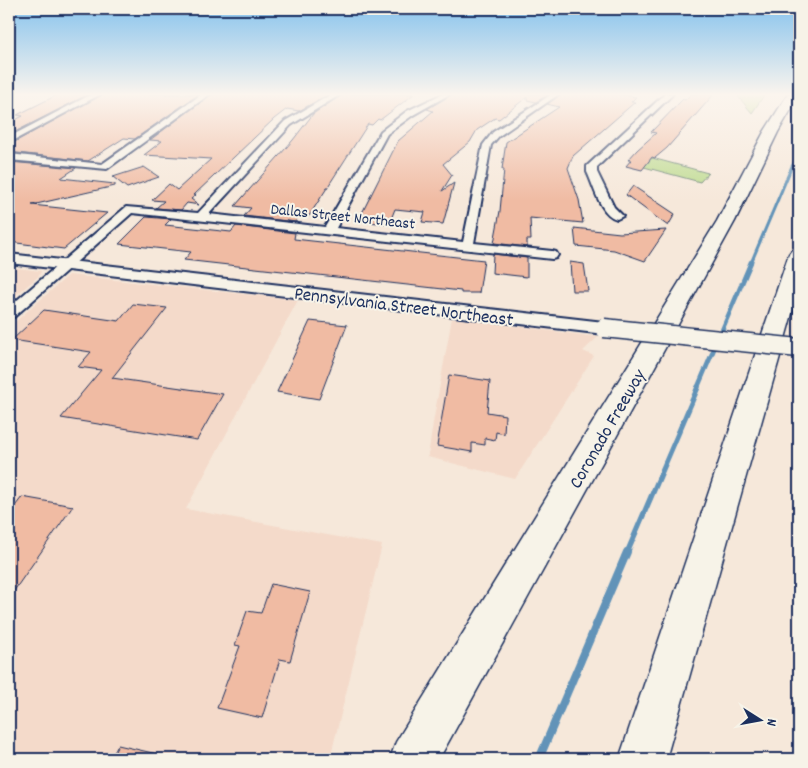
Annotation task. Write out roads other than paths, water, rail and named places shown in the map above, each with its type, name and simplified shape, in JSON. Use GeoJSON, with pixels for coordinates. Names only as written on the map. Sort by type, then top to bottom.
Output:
{"type":"FeatureCollection","features":[{"type":"Feature","properties":{"kind":"highway","name":"Coronado Freeway"},"geometry":{"type":"LineString","coordinates":[[413,759],[726,222],[772,130]]}},
{"type":"Feature","properties":{"kind":"highway"},"geometry":{"type":"LineString","coordinates":[[642,759],[799,254]]}},
{"type":"Feature","properties":{"kind":"street"},"geometry":{"type":"LineString","coordinates":[[9,140],[28,130]]}},
{"type":"Feature","properties":{"kind":"street"},"geometry":{"type":"LineString","coordinates":[[9,157],[104,167],[156,130]]}},
{"type":"Feature","properties":{"kind":"street"},"geometry":{"type":"LineString","coordinates":[[201,216],[281,130]]}},
{"type":"Feature","properties":{"kind":"street"},"geometry":{"type":"LineString","coordinates":[[329,230],[384,133],[388,130]]}},
{"type":"Feature","properties":{"kind":"street"},"geometry":{"type":"LineString","coordinates":[[468,245],[487,145],[502,130]]}},
{"type":"Feature","properties":{"kind":"street"},"geometry":{"type":"LineString","coordinates":[[617,216],[609,209],[592,172],[592,166],[631,130]]}},
{"type":"Feature","properties":{"kind":"street","name":"Dallas Street Northeast"},"geometry":{"type":"LineString","coordinates":[[66,264],[130,209],[552,254]]}},
{"type":"Feature","properties":{"kind":"street","name":"Pennsylvania Street Northeast"},"geometry":{"type":"LineString","coordinates":[[9,258],[604,328],[799,348]]}},
{"type":"Feature","properties":{"kind":"street"},"geometry":{"type":"LineString","coordinates":[[9,314],[66,264]]}},
{"type":"Feature","properties":{"kind":"waterway"},"geometry":{"type":"LineString","coordinates":[[792,167],[799,150]]}},
{"type":"Feature","properties":{"kind":"waterway"},"geometry":{"type":"LineString","coordinates":[[751,263],[792,166]]}},
{"type":"Feature","properties":{"kind":"waterway"},"geometry":{"type":"LineString","coordinates":[[697,389],[751,262]]}},
{"type":"Feature","properties":{"kind":"waterway"},"geometry":{"type":"LineString","coordinates":[[627,553],[698,387]]}},
{"type":"Feature","properties":{"kind":"waterway"},"geometry":{"type":"LineString","coordinates":[[539,759],[627,552]]}}]}
